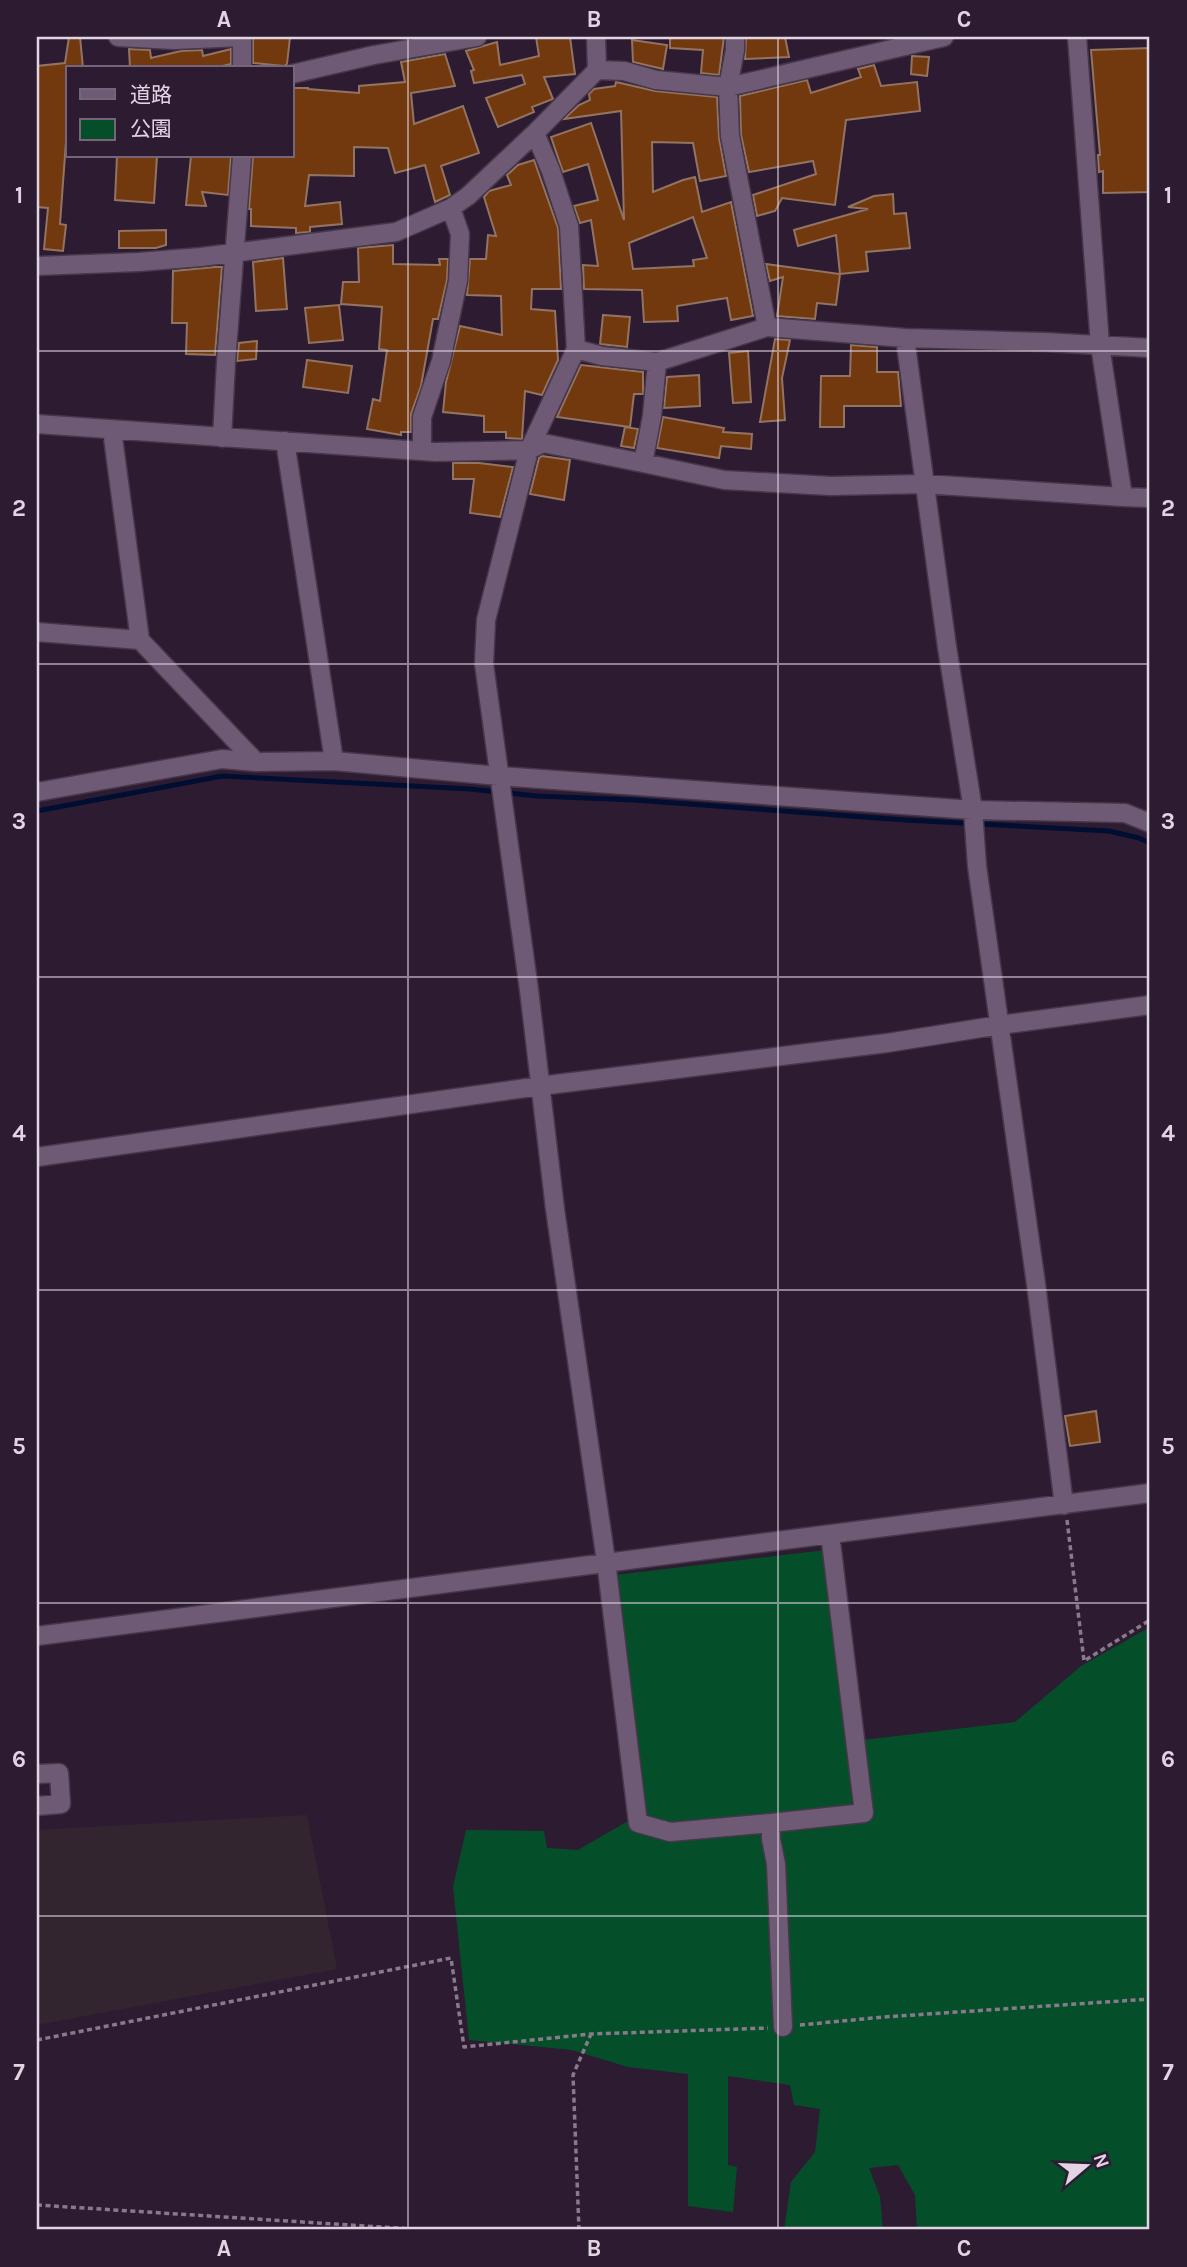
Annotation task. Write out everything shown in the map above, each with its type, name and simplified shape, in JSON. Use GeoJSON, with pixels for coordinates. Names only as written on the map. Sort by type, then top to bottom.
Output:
{"type":"FeatureCollection","features":[{"type":"Feature","properties":{"kind":"street"},"geometry":{"type":"LineString","coordinates":[[118,37],[174,40],[242,37],[242,66]]}},
{"type":"Feature","properties":{"kind":"street"},"geometry":{"type":"LineString","coordinates":[[294,74],[477,37]]}},
{"type":"Feature","properties":{"kind":"street"},"geometry":{"type":"LineString","coordinates":[[37,266],[201,257],[396,232],[451,208],[468,196],[535,133],[597,69],[596,37]]}},
{"type":"Feature","properties":{"kind":"street"},"geometry":{"type":"LineString","coordinates":[[735,37],[728,87],[730,136],[767,327]]}},
{"type":"Feature","properties":{"kind":"street"},"geometry":{"type":"LineString","coordinates":[[597,69],[624,71],[656,80],[728,87],[944,37]]}},
{"type":"Feature","properties":{"kind":"street"},"geometry":{"type":"LineString","coordinates":[[1077,37],[1100,345],[1123,497]]}},
{"type":"Feature","properties":{"kind":"street"},"geometry":{"type":"LineString","coordinates":[[535,133],[569,226],[576,349],[529,450],[486,620],[484,664],[606,1562],[638,1823],[670,1832],[864,1813],[830,1534]]}},
{"type":"Feature","properties":{"kind":"street"},"geometry":{"type":"LineString","coordinates":[[222,438],[242,158]]}},
{"type":"Feature","properties":{"kind":"street"},"geometry":{"type":"LineString","coordinates":[[422,451],[422,417],[440,361],[458,281],[460,234],[451,208]]}},
{"type":"Feature","properties":{"kind":"street"},"geometry":{"type":"LineString","coordinates":[[576,349],[602,356],[657,362],[767,327],[905,338],[1150,348]]}},
{"type":"Feature","properties":{"kind":"street"},"geometry":{"type":"LineString","coordinates":[[905,338],[973,810],[977,866],[1064,1504]]}},
{"type":"Feature","properties":{"kind":"street"},"geometry":{"type":"LineString","coordinates":[[643,463],[652,416],[657,362]]}},
{"type":"Feature","properties":{"kind":"street"},"geometry":{"type":"LineString","coordinates":[[37,424],[422,451],[529,450],[543,443],[724,480],[831,486],[924,484],[1150,498]]}},
{"type":"Feature","properties":{"kind":"street"},"geometry":{"type":"LineString","coordinates":[[113,430],[140,640],[256,762]]}},
{"type":"Feature","properties":{"kind":"street"},"geometry":{"type":"LineString","coordinates":[[285,441],[334,761]]}},
{"type":"Feature","properties":{"kind":"street"},"geometry":{"type":"LineString","coordinates":[[37,632],[140,640]]}},
{"type":"Feature","properties":{"kind":"street"},"geometry":{"type":"LineString","coordinates":[[37,792],[222,759],[256,762],[334,761],[499,776],[973,810],[1125,813],[1150,823]]}},
{"type":"Feature","properties":{"kind":"street"},"geometry":{"type":"LineString","coordinates":[[37,1157],[540,1086],[887,1043],[1150,1006]]}},
{"type":"Feature","properties":{"kind":"street"},"geometry":{"type":"LineString","coordinates":[[37,1636],[1150,1493]]}},
{"type":"Feature","properties":{"kind":"street"},"geometry":{"type":"LineString","coordinates":[[37,1774],[59,1773],[61,1804],[37,1806]]}},
{"type":"Feature","properties":{"kind":"street"},"geometry":{"type":"LineString","coordinates":[[771,1823],[776,1864],[783,2027]]}},
{"type":"Feature","properties":{"kind":"path"},"geometry":{"type":"LineString","coordinates":[[1064,1504],[1084,1661],[1150,1620]]}},
{"type":"Feature","properties":{"kind":"path"},"geometry":{"type":"LineString","coordinates":[[37,2040],[451,1958],[464,2047],[591,2034],[783,2027],[1150,1998]]}},
{"type":"Feature","properties":{"kind":"path"},"geometry":{"type":"LineString","coordinates":[[579,2230],[573,2075],[591,2034]]}},
{"type":"Feature","properties":{"kind":"path"},"geometry":{"type":"LineString","coordinates":[[37,2205],[428,2230]]}},
{"type":"Feature","properties":{"kind":"shaded area"},"geometry":{"type":"Polygon","coordinates":[[[307,1815],[337,1969],[37,2025],[37,1830],[307,1815]]]}},
{"type":"Feature","properties":{"kind":"green space"},"geometry":{"type":"Polygon","coordinates":[[[826,1550],[856,1807],[672,1826],[644,1818],[615,1575],[826,1550]]]}},
{"type":"Feature","properties":{"kind":"green space"},"geometry":{"type":"Polygon","coordinates":[[[1150,1627],[1150,2230],[917,2230],[915,2195],[898,2165],[869,2168],[880,2197],[883,2230],[784,2230],[791,2182],[815,2152],[820,2109],[794,2105],[790,2085],[728,2076],[728,2165],[737,2167],[733,2212],[688,2206],[688,2074],[628,2067],[572,2050],[469,2040],[453,1887],[466,1830],[544,1831],[547,1848],[578,1850],[628,1821],[666,1838],[869,1819],[863,1740],[1015,1722],[1081,1666],[1150,1627]]]}},
{"type":"Feature","properties":{"kind":"building"},"geometry":{"type":"Polygon","coordinates":[[[69,37],[80,37],[83,66],[66,66],[66,142],[60,224],[66,225],[63,251],[44,249],[48,208],[37,207],[37,66],[65,63],[69,37]]]}},
{"type":"Feature","properties":{"kind":"building"},"geometry":{"type":"Polygon","coordinates":[[[253,37],[290,37],[287,64],[253,63],[253,37]]]}},
{"type":"Feature","properties":{"kind":"building"},"geometry":{"type":"Polygon","coordinates":[[[536,37],[570,37],[575,74],[544,77],[553,99],[532,107],[534,112],[498,127],[486,98],[525,84],[522,75],[474,83],[471,71],[474,70],[466,51],[497,42],[500,65],[539,56],[536,37]]]}},
{"type":"Feature","properties":{"kind":"building"},"geometry":{"type":"Polygon","coordinates":[[[670,37],[724,37],[719,75],[701,73],[703,50],[670,48],[670,37]]]}},
{"type":"Feature","properties":{"kind":"building"},"geometry":{"type":"Polygon","coordinates":[[[746,37],[785,37],[789,57],[745,59],[746,37]]]}},
{"type":"Feature","properties":{"kind":"building"},"geometry":{"type":"Polygon","coordinates":[[[632,40],[667,45],[663,69],[633,62],[632,40]]]}},
{"type":"Feature","properties":{"kind":"building"},"geometry":{"type":"Polygon","coordinates":[[[1150,48],[1150,192],[1103,193],[1103,171],[1099,172],[1100,155],[1091,50],[1150,48]]]}},
{"type":"Feature","properties":{"kind":"building"},"geometry":{"type":"Polygon","coordinates":[[[129,49],[150,50],[151,58],[181,51],[202,50],[203,56],[231,49],[231,64],[222,66],[130,66],[129,49]]]}},
{"type":"Feature","properties":{"kind":"building"},"geometry":{"type":"Polygon","coordinates":[[[445,54],[455,86],[411,93],[414,124],[463,106],[479,153],[441,166],[450,195],[435,202],[425,165],[395,173],[388,148],[354,147],[354,176],[309,175],[305,206],[340,202],[342,224],[310,227],[310,232],[296,233],[296,228],[251,226],[249,209],[253,158],[294,158],[294,88],[359,93],[359,86],[405,82],[401,62],[445,54]]]}},
{"type":"Feature","properties":{"kind":"building"},"geometry":{"type":"Polygon","coordinates":[[[912,56],[929,57],[927,76],[911,74],[912,56]]]}},
{"type":"Feature","properties":{"kind":"building"},"geometry":{"type":"Polygon","coordinates":[[[874,65],[881,86],[917,82],[920,111],[846,120],[835,205],[782,198],[775,211],[757,216],[753,195],[816,174],[813,161],[749,172],[741,135],[740,96],[807,80],[811,93],[861,77],[858,69],[874,65]]]}},
{"type":"Feature","properties":{"kind":"building"},"geometry":{"type":"Polygon","coordinates":[[[616,82],[655,91],[717,97],[719,138],[726,176],[700,181],[693,143],[652,142],[653,192],[695,177],[702,212],[731,202],[753,316],[731,320],[727,298],[677,306],[678,321],[644,322],[642,290],[584,289],[583,265],[598,266],[591,220],[580,223],[574,206],[598,200],[588,164],[563,172],[551,137],[591,123],[624,220],[621,111],[564,119],[579,105],[590,100],[589,94],[594,89],[615,86],[616,82]],[[693,217],[629,243],[633,269],[694,266],[693,260],[707,258],[693,217]]]}},
{"type":"Feature","properties":{"kind":"building"},"geometry":{"type":"Polygon","coordinates":[[[117,158],[157,158],[154,203],[115,200],[117,158]]]}},
{"type":"Feature","properties":{"kind":"building"},"geometry":{"type":"Polygon","coordinates":[[[191,158],[231,158],[228,195],[202,192],[206,206],[186,205],[191,158]]]}},
{"type":"Feature","properties":{"kind":"building"},"geometry":{"type":"Polygon","coordinates":[[[534,160],[558,228],[561,289],[532,289],[531,309],[555,311],[558,360],[542,395],[525,391],[522,439],[506,438],[506,432],[484,432],[484,416],[443,412],[446,382],[460,326],[502,335],[501,296],[467,295],[470,259],[486,259],[488,235],[496,236],[484,197],[489,191],[511,185],[507,175],[518,165],[534,160]]]}},
{"type":"Feature","properties":{"kind":"building"},"geometry":{"type":"Polygon","coordinates":[[[893,194],[894,214],[906,213],[910,248],[866,252],[868,271],[840,274],[836,235],[798,246],[794,230],[868,209],[848,207],[874,196],[893,194]]]}},
{"type":"Feature","properties":{"kind":"building"},"geometry":{"type":"Polygon","coordinates":[[[166,230],[166,245],[156,248],[119,248],[119,231],[166,230]]]}},
{"type":"Feature","properties":{"kind":"building"},"geometry":{"type":"Polygon","coordinates":[[[393,245],[393,264],[440,265],[439,259],[448,259],[447,280],[438,319],[433,319],[421,386],[411,414],[411,432],[401,432],[401,435],[367,429],[373,399],[380,401],[387,350],[379,349],[382,307],[341,304],[343,282],[359,282],[358,248],[393,245]]]}},
{"type":"Feature","properties":{"kind":"building"},"geometry":{"type":"Polygon","coordinates":[[[283,258],[287,309],[256,311],[253,262],[283,258]]]}},
{"type":"Feature","properties":{"kind":"building"},"geometry":{"type":"Polygon","coordinates":[[[766,264],[840,274],[836,305],[817,303],[815,319],[777,316],[783,277],[770,281],[766,264]]]}},
{"type":"Feature","properties":{"kind":"building"},"geometry":{"type":"Polygon","coordinates":[[[222,267],[215,355],[186,354],[187,323],[172,323],[173,271],[222,267]]]}},
{"type":"Feature","properties":{"kind":"building"},"geometry":{"type":"Polygon","coordinates":[[[339,305],[343,340],[309,343],[305,308],[339,305]]]}},
{"type":"Feature","properties":{"kind":"building"},"geometry":{"type":"Polygon","coordinates":[[[603,315],[630,317],[627,347],[600,344],[603,315]]]}},
{"type":"Feature","properties":{"kind":"building"},"geometry":{"type":"Polygon","coordinates":[[[775,339],[790,340],[782,378],[785,420],[760,422],[775,339]]]}},
{"type":"Feature","properties":{"kind":"building"},"geometry":{"type":"Polygon","coordinates":[[[257,341],[256,359],[237,361],[239,343],[257,341]]]}},
{"type":"Feature","properties":{"kind":"building"},"geometry":{"type":"Polygon","coordinates":[[[851,345],[877,347],[877,372],[898,372],[901,406],[844,406],[844,427],[820,427],[821,376],[850,376],[851,345]]]}},
{"type":"Feature","properties":{"kind":"building"},"geometry":{"type":"Polygon","coordinates":[[[748,351],[751,402],[733,403],[729,353],[748,351]]]}},
{"type":"Feature","properties":{"kind":"building"},"geometry":{"type":"Polygon","coordinates":[[[307,360],[352,366],[348,393],[303,387],[307,360]]]}},
{"type":"Feature","properties":{"kind":"building"},"geometry":{"type":"Polygon","coordinates":[[[581,365],[643,372],[643,394],[634,394],[630,427],[557,417],[581,365]]]}},
{"type":"Feature","properties":{"kind":"building"},"geometry":{"type":"Polygon","coordinates":[[[699,375],[700,406],[664,408],[667,377],[699,375]]]}},
{"type":"Feature","properties":{"kind":"building"},"geometry":{"type":"Polygon","coordinates":[[[663,417],[724,428],[723,432],[752,434],[751,449],[721,446],[719,458],[657,448],[663,417]]]}},
{"type":"Feature","properties":{"kind":"building"},"geometry":{"type":"Polygon","coordinates":[[[625,427],[638,429],[634,448],[621,446],[625,427]]]}},
{"type":"Feature","properties":{"kind":"building"},"geometry":{"type":"Polygon","coordinates":[[[542,456],[570,460],[564,500],[530,494],[539,458],[542,456]]]}},
{"type":"Feature","properties":{"kind":"building"},"geometry":{"type":"Polygon","coordinates":[[[453,463],[513,467],[500,517],[470,513],[474,479],[453,479],[453,463]]]}},
{"type":"Feature","properties":{"kind":"building"},"geometry":{"type":"Polygon","coordinates":[[[1096,1411],[1100,1442],[1070,1446],[1065,1416],[1096,1411]]]}},
{"type":"Feature","properties":{"kind":"waterway"},"geometry":{"type":"LineString","coordinates":[[37,811],[222,776],[470,789],[537,796],[1109,831],[1150,843]]}}]}
